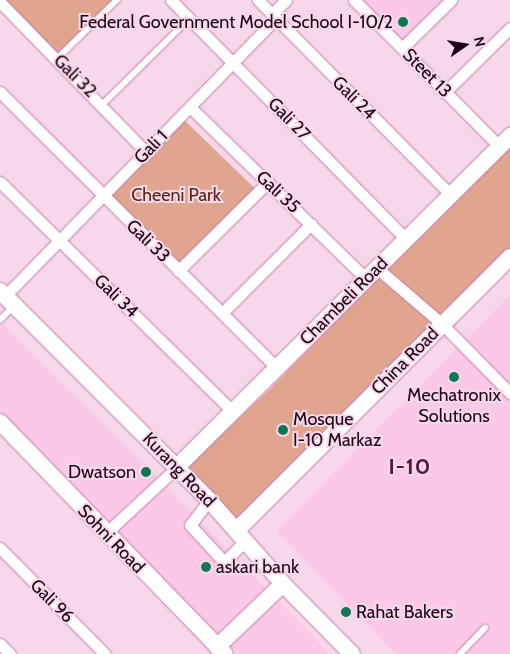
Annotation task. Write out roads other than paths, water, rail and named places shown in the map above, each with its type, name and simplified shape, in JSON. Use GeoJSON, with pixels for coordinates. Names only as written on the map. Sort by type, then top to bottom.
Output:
{"type":"FeatureCollection","features":[{"type":"Feature","properties":{"kind":"street","name":"Gali 27"},"geometry":{"type":"LineString","coordinates":[[171,0],[406,239]]}},
{"type":"Feature","properties":{"kind":"street","name":"Gali 24"},"geometry":{"type":"LineString","coordinates":[[258,0],[451,195]]}},
{"type":"Feature","properties":{"kind":"street","name":"Gali 1"},"geometry":{"type":"LineString","coordinates":[[7,297],[58,240],[147,153],[233,62],[286,0]]}},
{"type":"Feature","properties":{"kind":"street","name":"Steet 13"},"geometry":{"type":"LineString","coordinates":[[354,0],[445,92],[505,141]]}},
{"type":"Feature","properties":{"kind":"street"},"geometry":{"type":"LineString","coordinates":[[402,48],[451,0]]}},
{"type":"Feature","properties":{"kind":"street","name":"Gali 32"},"geometry":{"type":"LineString","coordinates":[[0,2],[103,104],[147,153]]}},
{"type":"Feature","properties":{"kind":"street"},"geometry":{"type":"LineString","coordinates":[[445,92],[510,28]]}},
{"type":"Feature","properties":{"kind":"street","name":"Gali 33"},"geometry":{"type":"LineString","coordinates":[[0,92],[277,368]]}},
{"type":"Feature","properties":{"kind":"street","name":"Gali 35"},"geometry":{"type":"LineString","coordinates":[[190,107],[311,224],[372,273],[442,324],[510,393]]}},
{"type":"Feature","properties":{"kind":"street","name":"Chambeli Road"},"geometry":{"type":"LineString","coordinates":[[177,467],[505,141]]}},
{"type":"Feature","properties":{"kind":"street","name":"Gali 34"},"geometry":{"type":"LineString","coordinates":[[0,182],[232,411]]}},
{"type":"Feature","properties":{"kind":"street"},"geometry":{"type":"LineString","coordinates":[[178,271],[268,182]]}},
{"type":"Feature","properties":{"kind":"street"},"geometry":{"type":"LineString","coordinates":[[222,313],[311,224]]}},
{"type":"Feature","properties":{"kind":"street","name":"China Road"},"geometry":{"type":"LineString","coordinates":[[241,535],[442,324],[510,258]]}},
{"type":"Feature","properties":{"kind":"street","name":"Kurang Road"},"geometry":{"type":"LineString","coordinates":[[7,297],[209,500],[283,584],[352,654]]}},
{"type":"Feature","properties":{"kind":"street","name":"Sohni Road"},"geometry":{"type":"LineString","coordinates":[[0,422],[218,652]]}},
{"type":"Feature","properties":{"kind":"street"},"geometry":{"type":"LineString","coordinates":[[105,534],[177,467]]}},
{"type":"Feature","properties":{"kind":"street"},"geometry":{"type":"LineString","coordinates":[[209,500],[190,525],[224,562],[241,535]]}},
{"type":"Feature","properties":{"kind":"street","name":"Gali 96"},"geometry":{"type":"LineString","coordinates":[[0,548],[104,654]]}},
{"type":"Feature","properties":{"kind":"street"},"geometry":{"type":"LineString","coordinates":[[218,652],[283,584]]}},
{"type":"Feature","properties":{"kind":"street"},"geometry":{"type":"LineString","coordinates":[[0,644],[10,654]]}},
{"type":"Feature","properties":{"kind":"lane"},"geometry":{"type":"LineString","coordinates":[[58,58],[117,0]]}},
{"type":"Feature","properties":{"kind":"lane"},"geometry":{"type":"LineString","coordinates":[[103,104],[190,18]]}},
{"type":"Feature","properties":{"kind":"lane"},"geometry":{"type":"LineString","coordinates":[[0,320],[7,297]]}},
{"type":"Feature","properties":{"kind":"lane"},"geometry":{"type":"LineString","coordinates":[[460,654],[485,628]]}},
{"type":"Feature","properties":{"kind":"place","name":"Federal Government Model School I-10/2"},"geometry":{"type":"Point","coordinates":[403,22]}},
{"type":"Feature","properties":{"kind":"place","name":"Mechatronix Solutions"},"geometry":{"type":"Point","coordinates":[454,377]}},
{"type":"Feature","properties":{"kind":"place","name":"Mosque I-10 Markaz"},"geometry":{"type":"Point","coordinates":[283,430]}},
{"type":"Feature","properties":{"kind":"place","name":"Dwatson"},"geometry":{"type":"Point","coordinates":[146,472]}},
{"type":"Feature","properties":{"kind":"place","name":"askari bank"},"geometry":{"type":"Point","coordinates":[206,567]}},
{"type":"Feature","properties":{"kind":"place","name":"Rahat Bakers"},"geometry":{"type":"Point","coordinates":[346,612]}},
{"type":"Feature","properties":{"kind":"district","name":"I-10"},"geometry":{"type":"Point","coordinates":[410,467]}},
{"type":"Feature","properties":{"kind":"park label","name":"Cheeni Park"},"geometry":{"type":"Point","coordinates":[176,195]}}]}
